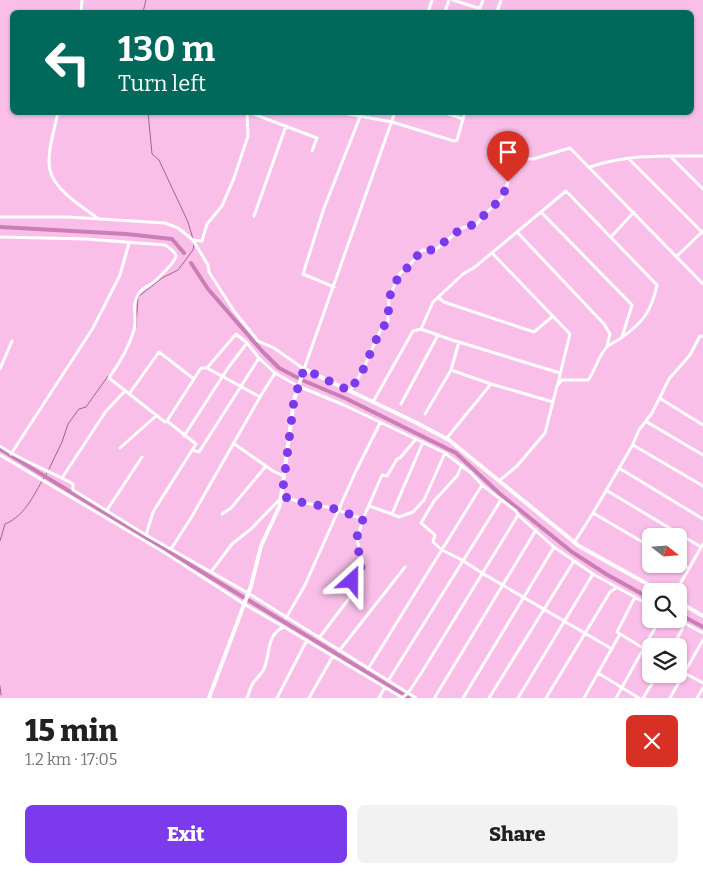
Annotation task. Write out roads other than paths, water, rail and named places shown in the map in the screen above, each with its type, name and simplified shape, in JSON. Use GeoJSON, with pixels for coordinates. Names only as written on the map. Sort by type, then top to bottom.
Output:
{"type":"FeatureCollection","features":[{"type":"Feature","properties":{"kind":"street"},"geometry":{"type":"LineString","coordinates":[[452,0],[480,8],[483,0]]}},
{"type":"Feature","properties":{"kind":"street"},"geometry":{"type":"LineString","coordinates":[[57,115],[50,151],[50,170],[56,182],[66,193],[99,220]]}},
{"type":"Feature","properties":{"kind":"street"},"geometry":{"type":"LineString","coordinates":[[193,240],[202,241],[207,224],[222,206],[234,178],[248,136],[246,115]]}},
{"type":"Feature","properties":{"kind":"street"},"geometry":{"type":"LineString","coordinates":[[256,115],[317,138],[312,151]]}},
{"type":"Feature","properties":{"kind":"street"},"geometry":{"type":"LineString","coordinates":[[351,115],[392,122],[454,141],[457,140],[464,115]]}},
{"type":"Feature","properties":{"kind":"street"},"geometry":{"type":"LineString","coordinates":[[209,698],[248,594],[261,546],[280,505],[294,400],[299,380],[334,287],[394,115]]}},
{"type":"Feature","properties":{"kind":"street"},"geometry":{"type":"LineString","coordinates":[[452,115],[463,119]]}},
{"type":"Feature","properties":{"kind":"street"},"geometry":{"type":"LineString","coordinates":[[334,287],[303,274],[324,208],[360,117]]}},
{"type":"Feature","properties":{"kind":"street"},"geometry":{"type":"LineString","coordinates":[[254,216],[286,126]]}},
{"type":"Feature","properties":{"kind":"street"},"geometry":{"type":"LineString","coordinates":[[350,391],[363,370],[380,331],[388,321],[389,298],[400,273],[407,268],[422,250],[434,250],[462,228],[476,224],[502,198],[512,166],[521,159],[544,156],[570,148],[703,284]]}},
{"type":"Feature","properties":{"kind":"street"},"geometry":{"type":"LineString","coordinates":[[670,156],[703,189]]}},
{"type":"Feature","properties":{"kind":"street"},"geometry":{"type":"LineString","coordinates":[[590,167],[611,160],[628,158],[703,156]]}},
{"type":"Feature","properties":{"kind":"street"},"geometry":{"type":"LineString","coordinates":[[628,158],[703,232],[677,256]]}},
{"type":"Feature","properties":{"kind":"street"},"geometry":{"type":"LineString","coordinates":[[422,329],[433,302],[438,297],[463,274],[492,253],[566,191],[657,285],[654,300],[644,319],[622,338],[607,347]]}},
{"type":"Feature","properties":{"kind":"street"},"geometry":{"type":"LineString","coordinates":[[540,212],[632,305],[622,338]]}},
{"type":"Feature","properties":{"kind":"street"},"geometry":{"type":"LineString","coordinates":[[611,237],[634,212]]}},
{"type":"Feature","properties":{"kind":"street"},"geometry":{"type":"LineString","coordinates":[[0,217],[68,217],[165,223],[178,228],[193,240],[208,265],[209,272],[234,310],[258,340],[274,348],[303,371],[350,391],[446,439],[480,464],[574,543],[645,583]]}},
{"type":"Feature","properties":{"kind":"street"},"geometry":{"type":"LineString","coordinates":[[517,232],[604,324],[610,334],[607,347],[596,363],[588,380],[562,380],[557,386]]}},
{"type":"Feature","properties":{"kind":"street"},"geometry":{"type":"LineString","coordinates":[[0,237],[165,245],[175,252],[174,262],[152,284],[140,291],[134,304],[136,318],[134,330],[118,365],[109,378],[196,444],[153,512],[146,535]]}},
{"type":"Feature","properties":{"kind":"street"},"geometry":{"type":"LineString","coordinates":[[11,454],[93,328],[120,275],[129,243]]}},
{"type":"Feature","properties":{"kind":"street"},"geometry":{"type":"LineString","coordinates":[[492,253],[570,334],[545,434],[517,466],[500,481]]}},
{"type":"Feature","properties":{"kind":"street"},"geometry":{"type":"LineString","coordinates":[[438,297],[444,302],[534,332],[553,316]]}},
{"type":"Feature","properties":{"kind":"street"},"geometry":{"type":"LineString","coordinates":[[373,402],[413,331],[422,329],[438,336],[560,373]]}},
{"type":"Feature","properties":{"kind":"street"},"geometry":{"type":"LineString","coordinates":[[207,368],[236,334],[275,373],[298,386],[344,405],[445,453],[471,472],[482,485],[516,511],[518,515],[554,547],[593,574],[642,601]]}},
{"type":"Feature","properties":{"kind":"street"},"geometry":{"type":"LineString","coordinates":[[401,404],[438,336]]}},
{"type":"Feature","properties":{"kind":"street"},"geometry":{"type":"LineString","coordinates":[[574,543],[633,445],[639,430],[647,422],[661,398],[669,379],[690,355],[700,336],[703,336]]}},
{"type":"Feature","properties":{"kind":"street"},"geometry":{"type":"LineString","coordinates":[[0,369],[12,341]]}},
{"type":"Feature","properties":{"kind":"street"},"geometry":{"type":"LineString","coordinates":[[425,414],[451,370],[459,342]]}},
{"type":"Feature","properties":{"kind":"street"},"geometry":{"type":"LineString","coordinates":[[184,436],[247,343]]}},
{"type":"Feature","properties":{"kind":"street"},"geometry":{"type":"LineString","coordinates":[[62,478],[106,410],[127,392],[159,352],[194,379]]}},
{"type":"Feature","properties":{"kind":"street"},"geometry":{"type":"LineString","coordinates":[[192,450],[199,452],[259,358]]}},
{"type":"Feature","properties":{"kind":"street"},"geometry":{"type":"LineString","coordinates":[[167,421],[201,368],[207,368],[222,378],[260,397]]}},
{"type":"Feature","properties":{"kind":"street"},"geometry":{"type":"LineString","coordinates":[[451,370],[553,402]]}},
{"type":"Feature","properties":{"kind":"street"},"geometry":{"type":"LineString","coordinates":[[171,548],[275,373]]}},
{"type":"Feature","properties":{"kind":"street"},"geometry":{"type":"LineString","coordinates":[[446,439],[491,384]]}},
{"type":"Feature","properties":{"kind":"street"},"geometry":{"type":"LineString","coordinates":[[661,398],[703,425]]}},
{"type":"Feature","properties":{"kind":"street"},"geometry":{"type":"LineString","coordinates":[[120,448],[157,416]]}},
{"type":"Feature","properties":{"kind":"street"},"geometry":{"type":"LineString","coordinates":[[647,422],[703,455]]}},
{"type":"Feature","properties":{"kind":"street"},"geometry":{"type":"LineString","coordinates":[[286,618],[305,585],[380,423]]}},
{"type":"Feature","properties":{"kind":"street"},"geometry":{"type":"LineString","coordinates":[[318,638],[357,588],[352,581],[362,569],[362,562],[357,539],[363,519],[382,475],[387,476],[397,459],[416,439]]}},
{"type":"Feature","properties":{"kind":"street"},"geometry":{"type":"LineString","coordinates":[[392,514],[423,442]]}},
{"type":"Feature","properties":{"kind":"street"},"geometry":{"type":"LineString","coordinates":[[233,444],[284,476]]}},
{"type":"Feature","properties":{"kind":"street"},"geometry":{"type":"LineString","coordinates":[[633,445],[703,486]]}},
{"type":"Feature","properties":{"kind":"street"},"geometry":{"type":"LineString","coordinates":[[0,446],[34,466],[56,474],[72,484],[74,490],[146,535],[212,572],[416,698]]}},
{"type":"Feature","properties":{"kind":"street"},"geometry":{"type":"LineString","coordinates":[[369,506],[399,517],[413,512],[424,500],[445,453]]}},
{"type":"Feature","properties":{"kind":"street"},"geometry":{"type":"LineString","coordinates":[[0,455],[162,551],[244,603],[402,698],[408,693],[518,515]]}},
{"type":"Feature","properties":{"kind":"street"},"geometry":{"type":"LineString","coordinates":[[107,510],[142,457]]}},
{"type":"Feature","properties":{"kind":"street"},"geometry":{"type":"LineString","coordinates":[[471,472],[480,464]]}},
{"type":"Feature","properties":{"kind":"street"},"geometry":{"type":"LineString","coordinates":[[462,465],[457,476],[434,502],[421,523],[435,535],[433,542],[442,550],[612,649]]}},
{"type":"Feature","properties":{"kind":"street"},"geometry":{"type":"LineString","coordinates":[[222,514],[231,508],[266,466]]}},
{"type":"Feature","properties":{"kind":"street"},"geometry":{"type":"LineString","coordinates":[[619,468],[703,519]]}},
{"type":"Feature","properties":{"kind":"street"},"geometry":{"type":"LineString","coordinates":[[368,669],[482,485]]}},
{"type":"Feature","properties":{"kind":"street"},"geometry":{"type":"LineString","coordinates":[[606,490],[702,545],[688,568]]}},
{"type":"Feature","properties":{"kind":"street"},"geometry":{"type":"LineString","coordinates":[[282,497],[332,508],[363,519]]}},
{"type":"Feature","properties":{"kind":"street"},"geometry":{"type":"LineString","coordinates":[[212,572],[232,544],[252,529],[282,497]]}},
{"type":"Feature","properties":{"kind":"street"},"geometry":{"type":"LineString","coordinates":[[388,681],[501,500]]}},
{"type":"Feature","properties":{"kind":"street"},"geometry":{"type":"LineString","coordinates":[[593,513],[642,542]]}},
{"type":"Feature","properties":{"kind":"street"},"geometry":{"type":"LineString","coordinates":[[435,698],[536,530]]}},
{"type":"Feature","properties":{"kind":"street"},"geometry":{"type":"LineString","coordinates":[[463,698],[554,547]]}},
{"type":"Feature","properties":{"kind":"street"},"geometry":{"type":"LineString","coordinates":[[489,698],[574,561]]}},
{"type":"Feature","properties":{"kind":"street"},"geometry":{"type":"LineString","coordinates":[[339,651],[405,566]]}},
{"type":"Feature","properties":{"kind":"street"},"geometry":{"type":"LineString","coordinates":[[518,698],[593,574]]}},
{"type":"Feature","properties":{"kind":"street"},"geometry":{"type":"LineString","coordinates":[[546,698],[610,592],[616,588]]}},
{"type":"Feature","properties":{"kind":"street"},"geometry":{"type":"LineString","coordinates":[[635,597],[617,632],[642,647]]}},
{"type":"Feature","properties":{"kind":"street"},"geometry":{"type":"LineString","coordinates":[[687,607],[703,616]]}},
{"type":"Feature","properties":{"kind":"street"},"geometry":{"type":"LineString","coordinates":[[687,625],[703,633]]}},
{"type":"Feature","properties":{"kind":"street"},"geometry":{"type":"LineString","coordinates":[[247,698],[253,683],[263,670],[269,644],[279,629],[284,627]]}},
{"type":"Feature","properties":{"kind":"street"},"geometry":{"type":"LineString","coordinates":[[584,698],[620,634]]}},
{"type":"Feature","properties":{"kind":"street"},"geometry":{"type":"LineString","coordinates":[[276,698],[307,640]]}},
{"type":"Feature","properties":{"kind":"street"},"geometry":{"type":"LineString","coordinates":[[687,668],[703,640]]}},
{"type":"Feature","properties":{"kind":"street"},"geometry":{"type":"LineString","coordinates":[[616,698],[642,650]]}},
{"type":"Feature","properties":{"kind":"street"},"geometry":{"type":"LineString","coordinates":[[310,698],[333,656]]}},
{"type":"Feature","properties":{"kind":"street"},"geometry":{"type":"LineString","coordinates":[[598,673],[641,698],[652,683]]}},
{"type":"Feature","properties":{"kind":"street"},"geometry":{"type":"LineString","coordinates":[[687,675],[703,683]]}},
{"type":"Feature","properties":{"kind":"street"},"geometry":{"type":"LineString","coordinates":[[670,698],[678,683]]}},
{"type":"Feature","properties":{"kind":"street"},"geometry":{"type":"LineString","coordinates":[[379,698],[385,687]]}},
{"type":"Feature","properties":{"kind":"street"},"geometry":{"type":"LineString","coordinates":[[697,698],[703,688]]}},
{"type":"Feature","properties":{"kind":"waterway"},"geometry":{"type":"LineString","coordinates":[[144,10],[146,0]]}},
{"type":"Feature","properties":{"kind":"waterway"},"geometry":{"type":"LineString","coordinates":[[148,115],[152,154],[159,160],[188,222],[193,239]]}},
{"type":"Feature","properties":{"kind":"waterway"},"geometry":{"type":"LineString","coordinates":[[0,227],[126,234],[172,239],[184,253]]}},
{"type":"Feature","properties":{"kind":"waterway"},"geometry":{"type":"LineString","coordinates":[[136,327],[138,297],[162,278],[178,270],[193,250],[194,245]]}},
{"type":"Feature","properties":{"kind":"waterway"},"geometry":{"type":"LineString","coordinates":[[191,263],[208,289],[279,368],[456,453],[500,494],[572,552],[642,594]]}},
{"type":"Feature","properties":{"kind":"waterway"},"geometry":{"type":"LineString","coordinates":[[49,469],[68,424],[79,409],[86,407],[108,376]]}},
{"type":"Feature","properties":{"kind":"waterway"},"geometry":{"type":"LineString","coordinates":[[0,449],[409,698]]}},
{"type":"Feature","properties":{"kind":"waterway"},"geometry":{"type":"LineString","coordinates":[[0,541],[5,524],[13,520],[25,509],[47,473]]}},
{"type":"Feature","properties":{"kind":"waterway"},"geometry":{"type":"LineString","coordinates":[[687,618],[703,627]]}},
{"type":"Feature","properties":{"kind":"waterway"},"geometry":{"type":"LineString","coordinates":[[0,686],[1,695]]}}]}
